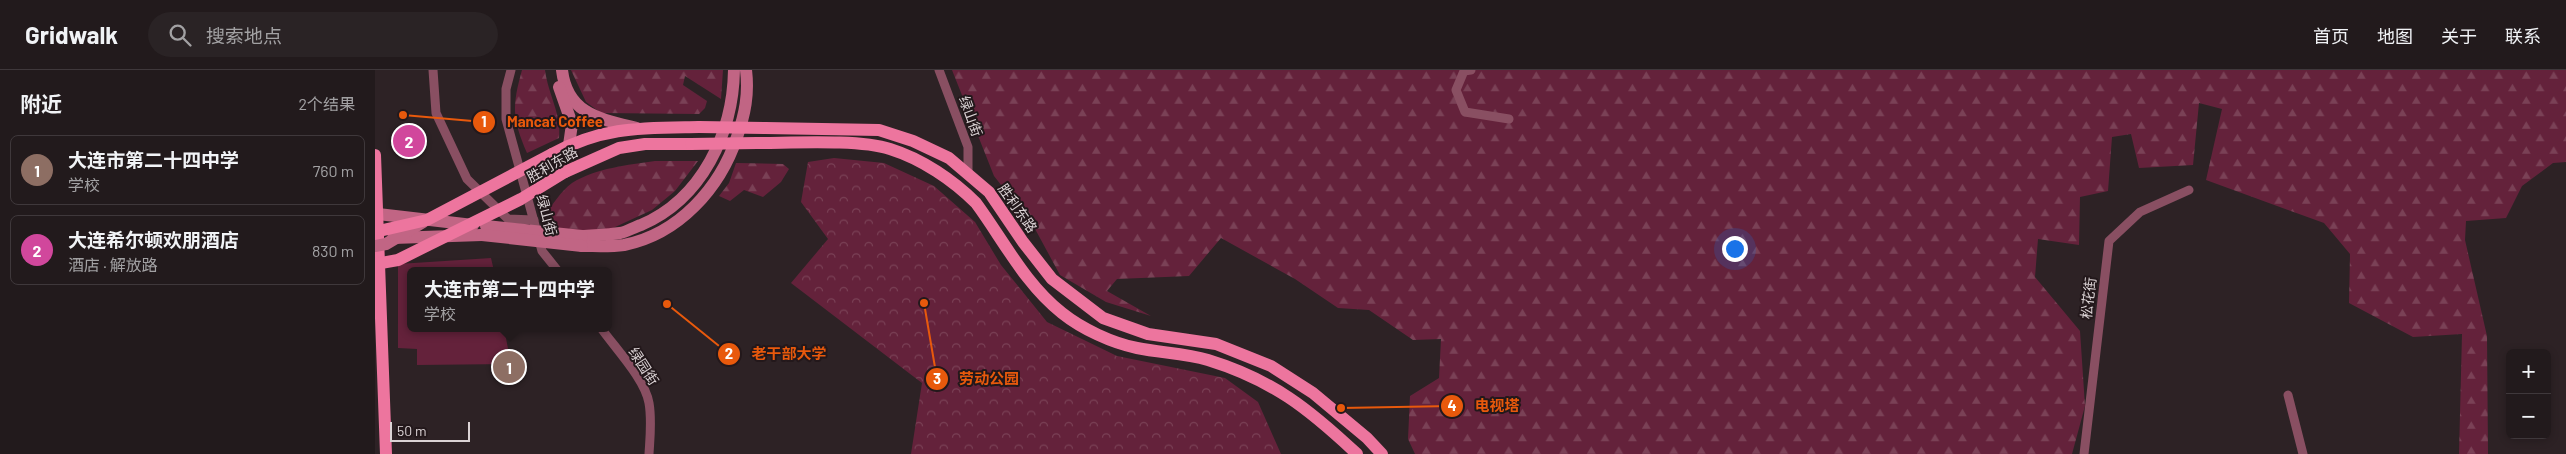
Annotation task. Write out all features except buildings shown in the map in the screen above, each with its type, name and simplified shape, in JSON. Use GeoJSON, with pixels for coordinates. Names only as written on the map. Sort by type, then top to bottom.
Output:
{"type":"FeatureCollection","features":[{"type":"Feature","properties":{"kind":"main road"},"geometry":{"type":"LineString","coordinates":[[556,70],[559,88],[572,124],[569,145]]}},
{"type":"Feature","properties":{"kind":"main road"},"geometry":{"type":"LineString","coordinates":[[562,70],[567,91],[576,104],[589,114],[637,128]]}},
{"type":"Feature","properties":{"kind":"main road"},"geometry":{"type":"LineString","coordinates":[[582,241],[621,233],[654,219],[682,200],[703,175],[714,154],[729,112],[734,70]]}},
{"type":"Feature","properties":{"kind":"main road"},"geometry":{"type":"LineString","coordinates":[[377,216],[484,231],[625,244],[651,235],[699,204],[731,155],[745,112],[746,70]]}},
{"type":"Feature","properties":{"kind":"main road","name":"胜利东路"},"geometry":{"type":"LineString","coordinates":[[376,239],[427,220],[588,136],[637,128],[699,127],[879,130],[913,140],[949,158],[967,172],[989,192],[1023,242],[1052,279],[1103,318],[1148,334],[1215,344],[1271,366],[1313,393],[1367,438],[1382,454]]}},
{"type":"Feature","properties":{"kind":"main road","name":"胜利东路"},"geometry":{"type":"LineString","coordinates":[[375,264],[398,260],[521,200],[565,172],[619,148],[645,144],[859,144],[889,148],[917,160],[965,192],[976,203],[1039,293],[1064,315],[1099,335],[1137,348],[1207,359],[1251,376],[1287,394],[1309,410],[1357,454]]}},
{"type":"Feature","properties":{"kind":"main road"},"geometry":{"type":"LineString","coordinates":[[375,155],[376,239],[386,454]]}},
{"type":"Feature","properties":{"kind":"main road"},"geometry":{"type":"LineString","coordinates":[[376,239],[484,231]]}},
{"type":"Feature","properties":{"kind":"main road"},"geometry":{"type":"LineString","coordinates":[[375,268],[398,260]]}},
{"type":"Feature","properties":{"kind":"street"},"geometry":{"type":"LineString","coordinates":[[433,70],[436,114],[467,179],[508,219],[534,220]]}},
{"type":"Feature","properties":{"kind":"street","name":"绿山街"},"geometry":{"type":"LineString","coordinates":[[511,70],[506,89],[506,119],[542,251],[555,267]]}},
{"type":"Feature","properties":{"kind":"street","name":"绿山街"},"geometry":{"type":"LineString","coordinates":[[939,70],[968,147],[967,172]]}},
{"type":"Feature","properties":{"kind":"street"},"geometry":{"type":"LineString","coordinates":[[1471,70],[1465,71],[1456,90],[1465,112],[1509,119]]}},
{"type":"Feature","properties":{"kind":"street","name":"松花街"},"geometry":{"type":"LineString","coordinates":[[2084,454],[2109,241],[2140,212],[2189,190]]}},
{"type":"Feature","properties":{"kind":"street","name":"绿园街"},"geometry":{"type":"LineString","coordinates":[[604,332],[641,384],[649,402],[651,423],[649,454]]}},
{"type":"Feature","properties":{"kind":"street"},"geometry":{"type":"LineString","coordinates":[[2288,395],[2303,454]]}},
{"type":"Feature","properties":{"kind":"green space"},"geometry":{"type":"Polygon","coordinates":[[[522,70],[545,70],[559,121],[559,138],[527,153],[518,130],[515,112],[516,93],[522,70]]]}},
{"type":"Feature","properties":{"kind":"green space"},"geometry":{"type":"Polygon","coordinates":[[[571,70],[723,70],[721,99],[685,76],[683,85],[707,101],[705,108],[699,114],[601,113],[586,102],[571,70]]]}},
{"type":"Feature","properties":{"kind":"green space"},"geometry":{"type":"Polygon","coordinates":[[[952,70],[2566,70],[2566,162],[2553,163],[2522,186],[2506,218],[2466,221],[2465,240],[2487,336],[2488,454],[2459,454],[2462,334],[2413,337],[2349,303],[2350,254],[2324,223],[2206,180],[2222,109],[2199,103],[2193,165],[2139,168],[2131,134],[2112,137],[2108,191],[2080,197],[2079,245],[2038,239],[2035,277],[2080,331],[2085,406],[2072,454],[1415,454],[1408,439],[1410,396],[1439,378],[1441,339],[1413,340],[1369,310],[1338,308],[1295,279],[1221,238],[1189,276],[1117,279],[1107,291],[1151,316],[1106,302],[1060,275],[1034,227],[994,176],[952,70]]]}},
{"type":"Feature","properties":{"kind":"green space"},"geometry":{"type":"Polygon","coordinates":[[[834,158],[884,163],[934,186],[975,222],[1001,265],[1047,322],[1117,356],[1225,378],[1258,402],[1281,454],[911,454],[922,383],[791,283],[828,239],[801,202],[808,162],[834,158]]]}},
{"type":"Feature","properties":{"kind":"green space"},"geometry":{"type":"Polygon","coordinates":[[[655,161],[698,161],[675,191],[652,210],[613,228],[579,235],[549,226],[545,216],[560,194],[572,183],[602,171],[655,161]]]}},
{"type":"Feature","properties":{"kind":"green space"},"geometry":{"type":"Polygon","coordinates":[[[736,163],[783,164],[789,169],[781,182],[763,197],[744,190],[730,201],[719,196],[729,183],[736,163]]]}},
{"type":"Feature","properties":{"kind":"green space"},"geometry":{"type":"Polygon","coordinates":[[[491,258],[493,267],[407,267],[407,332],[505,332],[511,364],[417,365],[417,349],[398,348],[398,264],[491,258]]]}},
{"type":"Feature","properties":{"kind":"place","name":"Mancat Coffee"},"geometry":{"type":"Point","coordinates":[403,115]}},
{"type":"Feature","properties":{"kind":"place","name":"大连希尔顿欢朋酒店"},"geometry":{"type":"Point","coordinates":[409,141]}},
{"type":"Feature","properties":{"kind":"place","name":"劳动公园"},"geometry":{"type":"Point","coordinates":[924,303]}},
{"type":"Feature","properties":{"kind":"place","name":"老干部大学"},"geometry":{"type":"Point","coordinates":[667,304]}},
{"type":"Feature","properties":{"kind":"place","name":"大连市第二十四中学"},"geometry":{"type":"Point","coordinates":[509,367]}},
{"type":"Feature","properties":{"kind":"place","name":"电视塔"},"geometry":{"type":"Point","coordinates":[1341,408]}}]}
